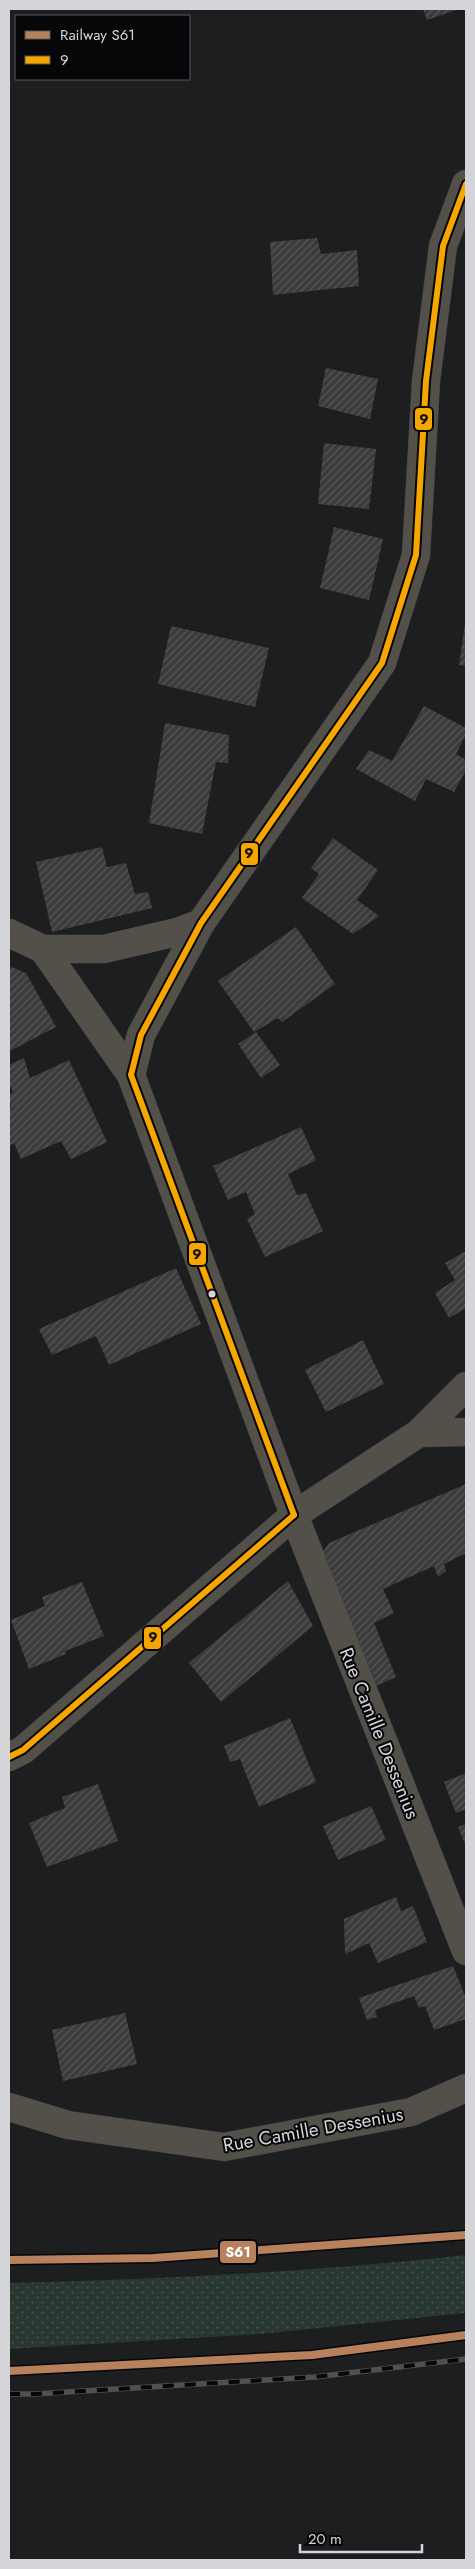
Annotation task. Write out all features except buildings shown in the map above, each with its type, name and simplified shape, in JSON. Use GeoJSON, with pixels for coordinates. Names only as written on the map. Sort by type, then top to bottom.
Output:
{"type":"FeatureCollection","features":[{"type":"Feature","properties":{"kind":"street"},"geometry":{"type":"LineString","coordinates":[[131,1075],[141,1035],[201,923],[382,663],[416,555],[426,381],[443,246],[466,184]]}},
{"type":"Feature","properties":{"kind":"street"},"geometry":{"type":"LineString","coordinates":[[9,933],[43,949],[104,949],[177,932],[201,923]]}},
{"type":"Feature","properties":{"kind":"street","name":"Rue Camille Dessenius"},"geometry":{"type":"LineString","coordinates":[[43,949],[131,1075],[294,1515],[466,1951]]}},
{"type":"Feature","properties":{"kind":"street"},"geometry":{"type":"LineString","coordinates":[[9,1757],[23,1750],[294,1515],[419,1433],[466,1386]]}},
{"type":"Feature","properties":{"kind":"street"},"geometry":{"type":"LineString","coordinates":[[419,1433],[466,1432]]}},
{"type":"Feature","properties":{"kind":"street","name":"Rue Camille Dessenius"},"geometry":{"type":"LineString","coordinates":[[9,2107],[68,2125],[224,2148],[411,2112],[466,2088]]}},
{"type":"Feature","properties":{"kind":"green space"},"geometry":{"type":"Polygon","coordinates":[[[466,2255],[466,2313],[260,2334],[9,2349],[9,2283],[238,2274],[466,2255]]]}},
{"type":"Feature","properties":{"kind":"railway"},"geometry":{"type":"LineString","coordinates":[[9,2394],[315,2377],[466,2359]]}},
{"type":"Feature","properties":{"kind":"rail line","name":"S61"},"geometry":{"type":"LineString","coordinates":[[9,2260],[153,2258],[466,2235]]}},
{"type":"Feature","properties":{"kind":"rail line","name":"S61"},"geometry":{"type":"LineString","coordinates":[[9,2371],[312,2355],[466,2335]]}},
{"type":"Feature","properties":{"kind":"transit line","name":"9"},"geometry":{"type":"LineString","coordinates":[[294,1515],[131,1075],[141,1035],[201,923],[382,663],[416,555],[426,381],[443,246],[466,184]]}},
{"type":"Feature","properties":{"kind":"transit line","name":"9"},"geometry":{"type":"LineString","coordinates":[[9,1757],[23,1750],[294,1515]]}}]}
